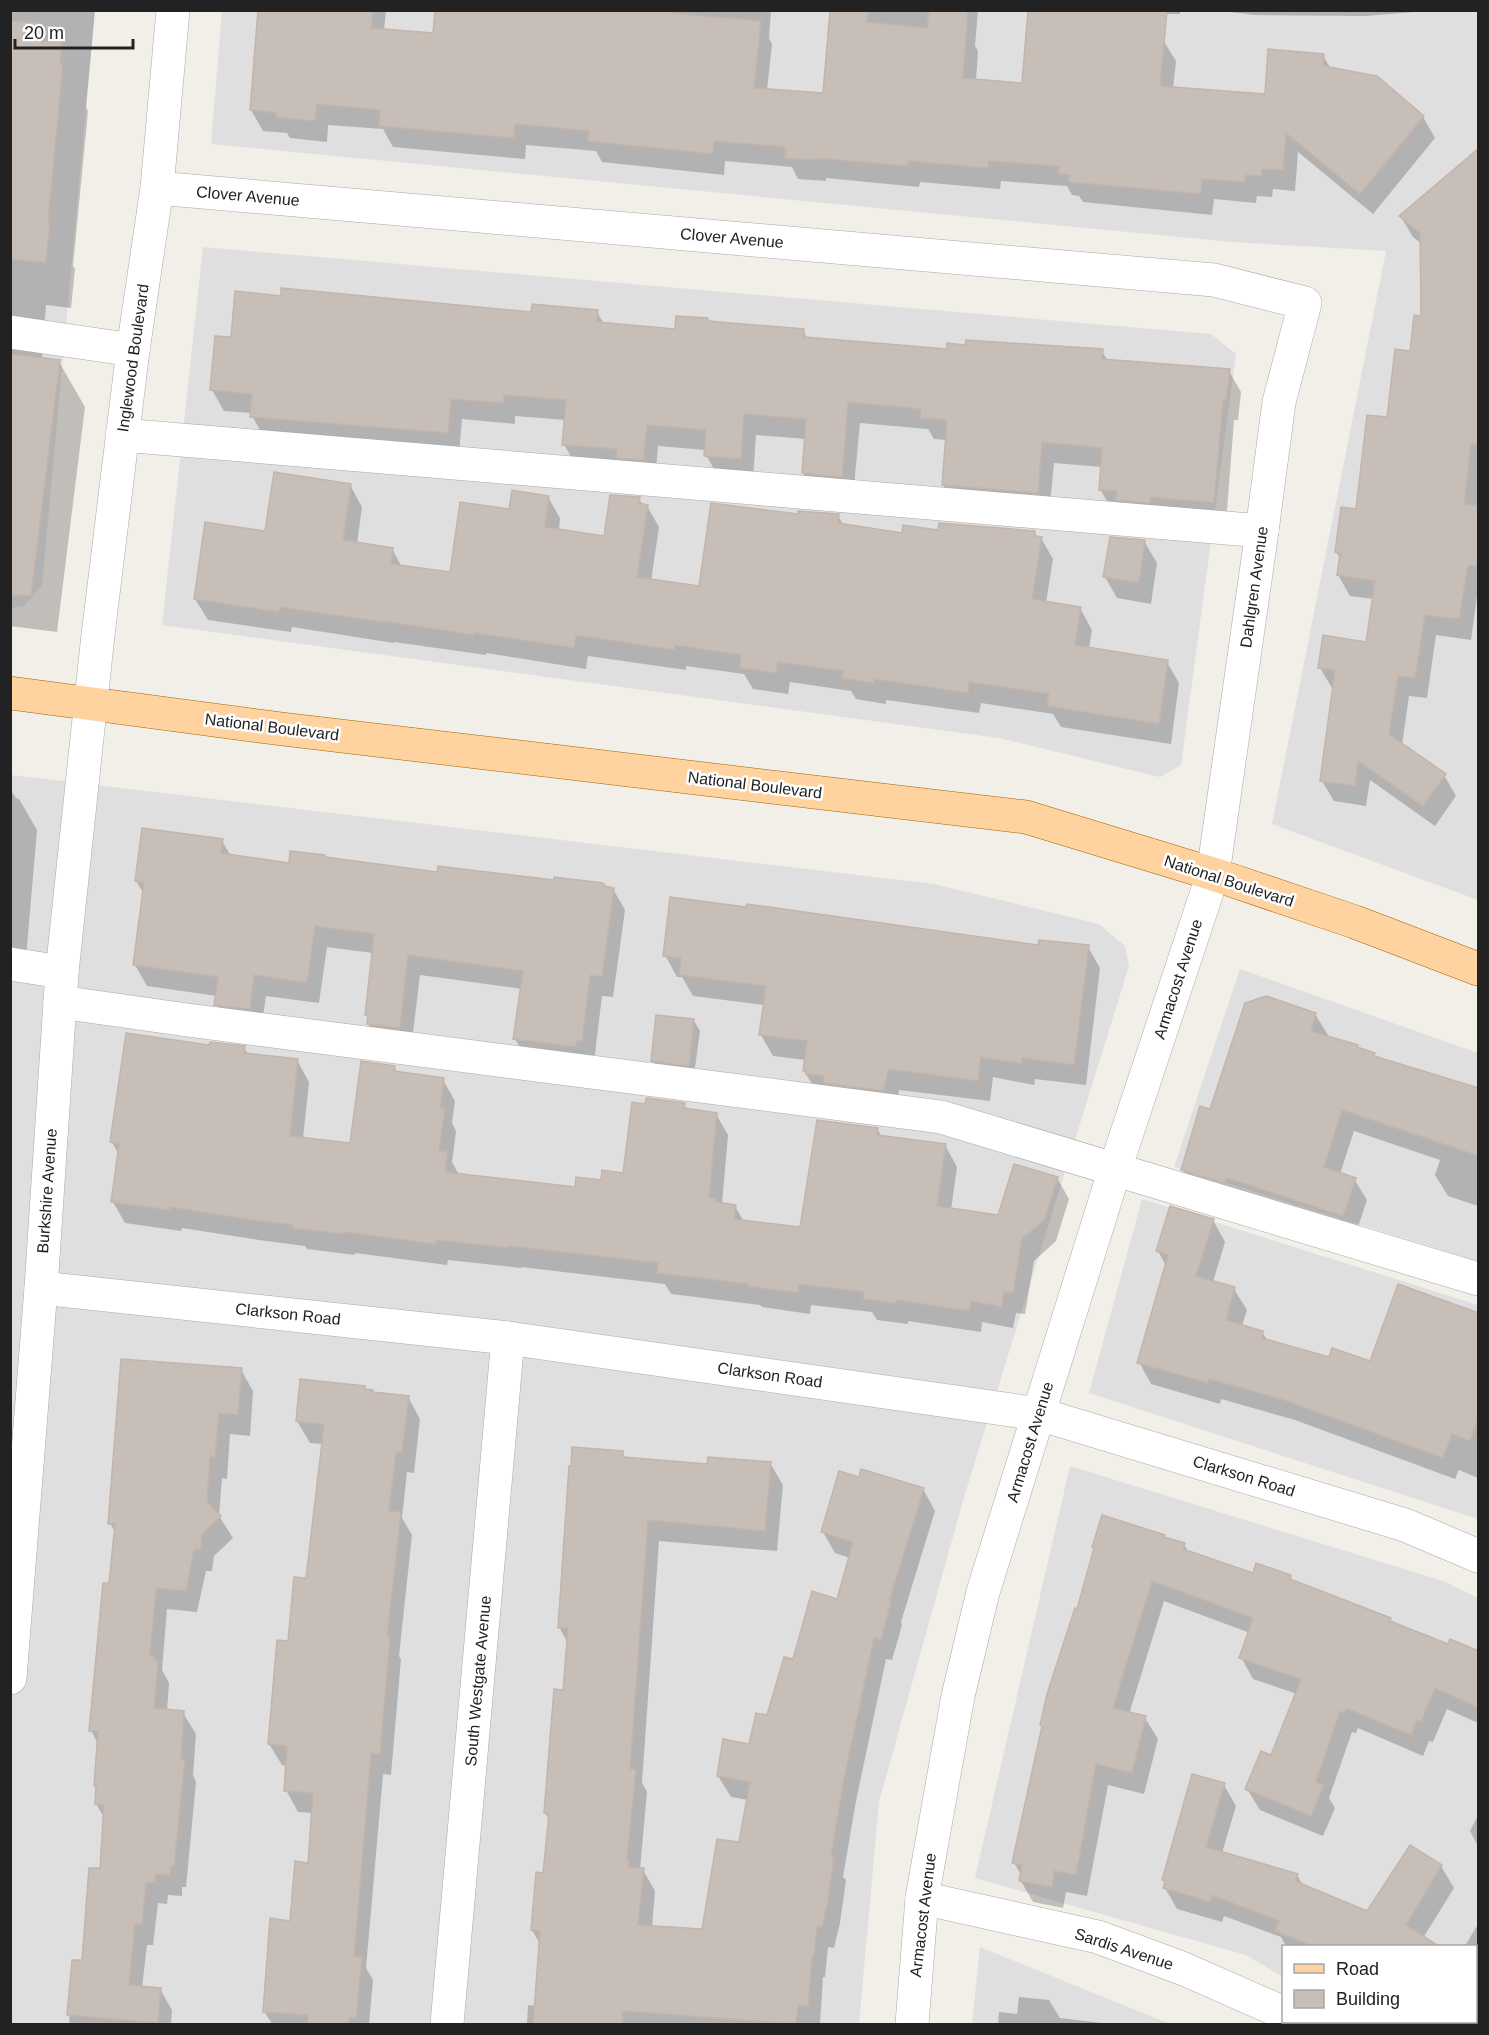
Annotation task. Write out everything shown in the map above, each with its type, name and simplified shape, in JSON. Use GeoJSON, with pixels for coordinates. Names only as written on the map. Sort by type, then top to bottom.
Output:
{"type":"FeatureCollection","features":[{"type":"Feature","properties":{"kind":"main road","name":"National Boulevard"},"geometry":{"type":"LineString","coordinates":[[10,693],[90,705],[1026,817],[1213,874],[1355,922],[1479,969]]}},
{"type":"Feature","properties":{"kind":"street","name":"Inglewood Boulevard"},"geometry":{"type":"LineString","coordinates":[[90,705],[133,350],[157,188],[173,10]]}},
{"type":"Feature","properties":{"kind":"street","name":"Clover Avenue"},"geometry":{"type":"LineString","coordinates":[[157,188],[1214,280],[1305,303]]}},
{"type":"Feature","properties":{"kind":"street","name":"Dahlgren Avenue"},"geometry":{"type":"LineString","coordinates":[[1213,874],[1279,402],[1305,303]]}},
{"type":"Feature","properties":{"kind":"street"},"geometry":{"type":"LineString","coordinates":[[10,332],[133,350]]}},
{"type":"Feature","properties":{"kind":"street"},"geometry":{"type":"LineString","coordinates":[[122,435],[1262,531]]}},
{"type":"Feature","properties":{"kind":"street","name":"Burkshire Avenue"},"geometry":{"type":"LineString","coordinates":[[10,1678],[41,1288],[61,987],[90,705]]}},
{"type":"Feature","properties":{"kind":"street","name":"Armacost Avenue"},"geometry":{"type":"LineString","coordinates":[[912,2025],[922,1898],[958,1696],[980,1604],[1115,1169],[1213,874]]}},
{"type":"Feature","properties":{"kind":"street"},"geometry":{"type":"LineString","coordinates":[[10,964],[61,987],[187,1020],[941,1117],[1479,1279]]}},
{"type":"Feature","properties":{"kind":"street","name":"Clarkson Road"},"geometry":{"type":"LineString","coordinates":[[41,1288],[508,1338],[1039,1414],[1405,1525],[1479,1556]]}},
{"type":"Feature","properties":{"kind":"street","name":"South Westgate Avenue"},"geometry":{"type":"LineString","coordinates":[[447,2025],[508,1338]]}},
{"type":"Feature","properties":{"kind":"street","name":"Sardis Avenue"},"geometry":{"type":"LineString","coordinates":[[922,1898],[1098,1937],[1184,1969],[1282,2012]]}},
{"type":"Feature","properties":{"kind":"shaded area"},"geometry":{"type":"Polygon","coordinates":[[[10,11],[95,11],[42,585],[24,606],[11,608],[10,11]]]}},
{"type":"Feature","properties":{"kind":"shaded area"},"geometry":{"type":"Polygon","coordinates":[[[222,11],[1478,11],[1478,900],[1272,824],[1386,251],[1232,242],[211,144],[222,11]]]}},
{"type":"Feature","properties":{"kind":"shaded area"},"geometry":{"type":"Polygon","coordinates":[[[203,247],[1211,334],[1236,354],[1181,765],[1160,777],[999,738],[162,625],[203,247]]]}},
{"type":"Feature","properties":{"kind":"shaded area"},"geometry":{"type":"Polygon","coordinates":[[[11,775],[934,884],[1099,924],[1125,946],[1129,966],[964,1497],[879,1802],[859,2024],[11,2024],[11,775]]]}},
{"type":"Feature","properties":{"kind":"shaded area"},"geometry":{"type":"Polygon","coordinates":[[[1240,969],[1478,1053],[1478,1261],[1174,1167],[1240,969]]]}},
{"type":"Feature","properties":{"kind":"shaded area"},"geometry":{"type":"Polygon","coordinates":[[[1142,1199],[1478,1305],[1478,1519],[1089,1393],[1142,1199]]]}},
{"type":"Feature","properties":{"kind":"shaded area"},"geometry":{"type":"Polygon","coordinates":[[[1070,1466],[1443,1581],[1478,1598],[1478,2024],[1362,2023],[1477,2023],[1477,1945],[1282,1945],[1282,1976],[1246,1955],[975,1878],[1070,1466]]]}},
{"type":"Feature","properties":{"kind":"shaded area"},"geometry":{"type":"Polygon","coordinates":[[[980,1947],[1170,2024],[972,2024],[980,1947]]]}},
{"type":"Feature","properties":{"kind":"building"},"geometry":{"type":"Polygon","coordinates":[[[258,10],[373,10],[371,28],[433,33],[435,10],[672,10],[672,13],[761,21],[754,88],[823,93],[830,10],[868,10],[867,22],[927,28],[929,10],[968,10],[963,78],[1022,83],[1028,10],[1167,10],[1160,86],[1265,94],[1268,49],[1324,54],[1323,66],[1377,76],[1424,116],[1360,194],[1286,133],[1283,170],[1262,169],[1261,176],[1246,175],[1245,182],[1202,179],[1201,194],[1069,182],[1070,175],[1058,174],[1059,166],[989,161],[988,168],[908,161],[908,166],[815,158],[814,160],[785,158],[785,147],[714,141],[713,154],[588,141],[589,131],[515,124],[514,138],[379,126],[380,110],[317,104],[315,121],[276,117],[276,113],[250,110],[258,10]]]}},
{"type":"Feature","properties":{"kind":"building"},"geometry":{"type":"Polygon","coordinates":[[[10,21],[42,23],[40,41],[62,43],[60,64],[63,64],[46,263],[10,259],[10,21]]]}},
{"type":"Feature","properties":{"kind":"building"},"geometry":{"type":"Polygon","coordinates":[[[1479,148],[1479,445],[1471,444],[1464,504],[1479,506],[1479,566],[1468,565],[1459,619],[1425,615],[1415,678],[1398,676],[1389,734],[1446,774],[1423,806],[1358,761],[1355,786],[1320,781],[1335,670],[1318,668],[1323,635],[1366,642],[1375,581],[1337,575],[1340,553],[1335,552],[1341,507],[1356,509],[1367,415],[1387,417],[1395,349],[1410,351],[1414,315],[1421,316],[1420,233],[1399,216],[1479,148]]]}},
{"type":"Feature","properties":{"kind":"building"},"geometry":{"type":"Polygon","coordinates":[[[281,288],[531,312],[532,304],[598,310],[597,322],[675,329],[676,316],[804,329],[804,337],[947,349],[947,343],[965,345],[966,340],[1103,349],[1102,359],[1230,369],[1226,400],[1223,400],[1214,503],[1151,497],[1150,503],[1115,500],[1117,491],[1099,490],[1102,448],[1042,442],[1038,493],[942,485],[947,420],[920,418],[921,409],[848,402],[842,477],[802,473],[806,419],[744,414],[741,459],[704,456],[706,430],[647,425],[643,460],[616,458],[617,449],[562,445],[566,400],[504,395],[503,403],[451,399],[448,433],[250,417],[252,394],[210,390],[215,336],[231,337],[235,291],[281,296],[281,288]]]}},
{"type":"Feature","properties":{"kind":"building"},"geometry":{"type":"Polygon","coordinates":[[[10,354],[60,360],[31,596],[10,595],[10,354]]]}},
{"type":"Feature","properties":{"kind":"building"},"geometry":{"type":"Polygon","coordinates":[[[274,472],[351,484],[343,540],[393,548],[391,564],[450,572],[460,502],[509,509],[512,490],[549,496],[545,527],[604,536],[610,495],[640,497],[639,503],[648,505],[637,577],[699,586],[711,503],[798,514],[798,511],[839,514],[838,523],[902,533],[903,525],[938,530],[939,523],[1035,531],[1035,536],[1042,537],[1032,599],[1081,607],[1075,645],[1168,660],[1159,724],[1047,706],[1049,694],[969,682],[968,693],[875,679],[874,683],[842,678],[843,671],[778,662],[776,673],[739,668],[741,655],[675,645],[674,650],[576,635],[574,648],[280,607],[279,612],[194,599],[205,522],[265,531],[274,472]]]}},
{"type":"Feature","properties":{"kind":"building"},"geometry":{"type":"Polygon","coordinates":[[[1110,537],[1145,540],[1139,583],[1103,577],[1110,537]]]}},
{"type":"Feature","properties":{"kind":"building"},"geometry":{"type":"Polygon","coordinates":[[[142,828],[223,839],[221,853],[289,863],[290,851],[437,872],[438,866],[554,880],[554,877],[603,883],[605,886],[614,888],[602,977],[590,975],[582,1042],[577,1041],[576,1047],[513,1039],[523,971],[408,955],[400,1028],[367,1024],[368,1015],[365,1015],[374,934],[315,926],[307,983],[254,975],[250,1009],[214,1005],[218,977],[133,965],[144,882],[135,881],[142,828]]]}},
{"type":"Feature","properties":{"kind":"building"},"geometry":{"type":"Polygon","coordinates":[[[670,897],[746,907],[747,904],[1038,945],[1039,940],[1089,945],[1074,1065],[1023,1058],[1022,1064],[981,1057],[978,1081],[888,1069],[884,1091],[823,1083],[824,1076],[806,1074],[806,1071],[803,1071],[807,1041],[759,1035],[766,986],[679,975],[681,958],[663,956],[670,897]]]}},
{"type":"Feature","properties":{"kind":"building"},"geometry":{"type":"Polygon","coordinates":[[[1266,996],[1316,1013],[1311,1031],[1358,1045],[1357,1047],[1375,1053],[1374,1056],[1479,1088],[1479,1156],[1342,1110],[1324,1167],[1356,1178],[1343,1216],[1227,1178],[1225,1183],[1181,1170],[1200,1106],[1210,1109],[1245,1003],[1266,996]]]}},
{"type":"Feature","properties":{"kind":"building"},"geometry":{"type":"Polygon","coordinates":[[[656,1015],[694,1019],[689,1066],[651,1061],[656,1015]]]}},
{"type":"Feature","properties":{"kind":"building"},"geometry":{"type":"Polygon","coordinates":[[[126,1033],[209,1045],[210,1042],[245,1046],[244,1053],[298,1059],[290,1136],[350,1143],[361,1061],[395,1066],[394,1071],[444,1078],[440,1108],[445,1108],[439,1151],[448,1152],[445,1172],[575,1187],[576,1177],[601,1180],[602,1170],[623,1173],[632,1102],[645,1104],[646,1098],[685,1103],[684,1108],[717,1113],[709,1197],[716,1198],[716,1202],[736,1205],[734,1219],[800,1227],[817,1120],[878,1128],[877,1135],[946,1144],[937,1206],[998,1215],[1014,1164],[1058,1177],[1044,1220],[1022,1239],[1013,1293],[1004,1292],[1002,1307],[971,1301],[969,1311],[897,1300],[896,1303],[863,1299],[864,1292],[799,1284],[799,1293],[657,1273],[658,1263],[509,1246],[509,1248],[436,1240],[435,1244],[344,1232],[343,1234],[170,1207],[170,1210],[111,1202],[119,1144],[110,1142],[126,1033]]]}},
{"type":"Feature","properties":{"kind":"building"},"geometry":{"type":"Polygon","coordinates":[[[1170,1206],[1214,1219],[1196,1276],[1235,1287],[1226,1320],[1263,1331],[1262,1338],[1329,1357],[1332,1348],[1370,1361],[1398,1284],[1479,1313],[1479,1417],[1470,1441],[1452,1434],[1443,1458],[1281,1399],[1209,1379],[1208,1383],[1137,1363],[1168,1255],[1156,1251],[1170,1206]]]}},
{"type":"Feature","properties":{"kind":"building"},"geometry":{"type":"Polygon","coordinates":[[[121,1359],[242,1368],[238,1415],[219,1413],[215,1458],[210,1457],[207,1501],[221,1516],[202,1534],[201,1550],[194,1550],[186,1591],[156,1588],[150,1655],[154,1655],[153,1660],[158,1660],[154,1708],[184,1711],[181,1759],[185,1759],[174,1866],[171,1866],[170,1875],[156,1874],[155,1883],[146,1883],[142,1924],[135,1924],[129,1985],[161,1988],[158,2023],[67,2015],[72,1960],[82,1960],[89,1868],[100,1868],[104,1805],[95,1804],[98,1731],[89,1731],[103,1583],[109,1583],[115,1524],[108,1524],[121,1359]]]}},
{"type":"Feature","properties":{"kind":"building"},"geometry":{"type":"Polygon","coordinates":[[[300,1379],[365,1386],[365,1389],[373,1390],[373,1392],[409,1396],[402,1452],[396,1452],[389,1511],[401,1512],[387,1636],[390,1636],[380,1754],[371,1753],[354,1956],[362,1957],[356,2018],[349,2018],[349,2025],[307,2025],[308,2015],[263,2012],[270,1918],[290,1921],[295,1861],[308,1863],[313,1793],[284,1791],[287,1746],[268,1744],[277,1640],[288,1641],[294,1577],[306,1578],[324,1425],[296,1421],[300,1379]]]}},
{"type":"Feature","properties":{"kind":"building"},"geometry":{"type":"Polygon","coordinates":[[[572,1447],[623,1451],[623,1457],[707,1464],[708,1457],[771,1462],[765,1531],[648,1520],[630,1769],[636,1769],[627,1859],[629,1867],[644,1868],[638,1925],[702,1929],[717,1839],[739,1842],[750,1782],[717,1776],[723,1739],[749,1744],[756,1713],[767,1715],[784,1657],[793,1659],[812,1591],[837,1599],[853,1542],[821,1532],[839,1471],[859,1477],[861,1469],[924,1488],[889,1602],[891,1602],[881,1640],[874,1638],[844,1779],[831,1857],[834,1858],[828,1900],[822,1927],[817,1926],[808,2006],[798,2005],[796,2024],[623,2011],[622,2025],[533,2025],[540,1931],[531,1930],[536,1872],[543,1873],[549,1814],[544,1813],[554,1689],[563,1690],[568,1628],[558,1628],[572,1447]]]}},
{"type":"Feature","properties":{"kind":"building"},"geometry":{"type":"Polygon","coordinates":[[[1102,1515],[1165,1535],[1164,1537],[1185,1543],[1183,1549],[1253,1573],[1256,1563],[1291,1575],[1290,1579],[1391,1618],[1390,1621],[1448,1644],[1450,1639],[1479,1651],[1479,1708],[1435,1688],[1421,1722],[1417,1720],[1411,1735],[1346,1708],[1344,1713],[1340,1711],[1316,1782],[1324,1785],[1311,1816],[1245,1789],[1261,1751],[1271,1755],[1301,1679],[1239,1658],[1253,1618],[1152,1581],[1113,1708],[1146,1716],[1132,1773],[1096,1764],[1076,1875],[1054,1871],[1052,1887],[1019,1881],[1022,1865],[1012,1863],[1047,1694],[1075,1608],[1077,1609],[1102,1515]]]}},
{"type":"Feature","properties":{"kind":"building"},"geometry":{"type":"Polygon","coordinates":[[[1192,1774],[1225,1783],[1206,1847],[1298,1874],[1295,1881],[1367,1911],[1410,1845],[1442,1865],[1406,1925],[1437,1945],[1310,1945],[1275,1931],[1279,1921],[1212,1895],[1210,1902],[1163,1888],[1165,1881],[1162,1880],[1192,1774]]]}}]}
